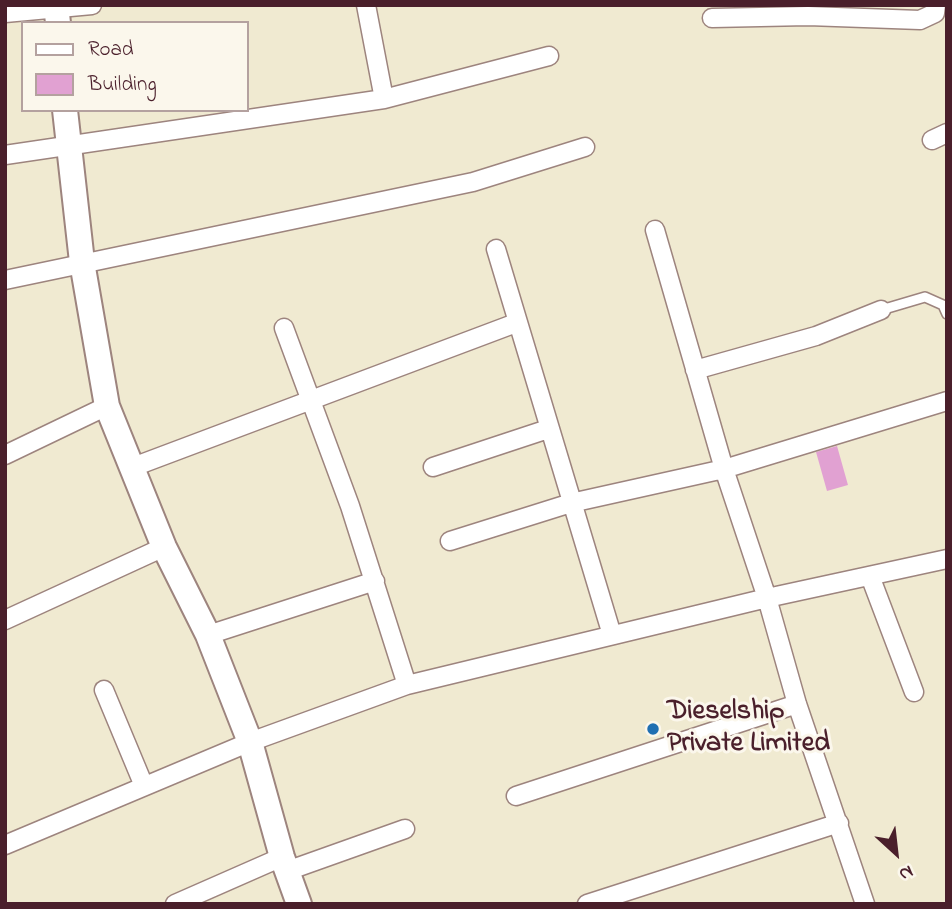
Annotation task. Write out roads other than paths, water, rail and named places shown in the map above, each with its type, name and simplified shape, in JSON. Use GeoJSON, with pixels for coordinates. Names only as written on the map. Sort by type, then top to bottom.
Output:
{"type":"FeatureCollection","features":[{"type":"Feature","properties":{"kind":"street"},"geometry":{"type":"LineString","coordinates":[[5,13],[57,13],[92,5]]}},
{"type":"Feature","properties":{"kind":"street"},"geometry":{"type":"LineString","coordinates":[[366,5],[384,99]]}},
{"type":"Feature","properties":{"kind":"street"},"geometry":{"type":"LineString","coordinates":[[712,18],[807,10],[920,20],[935,13],[936,5]]}},
{"type":"Feature","properties":{"kind":"street"},"geometry":{"type":"LineString","coordinates":[[5,155],[384,99],[549,56]]}},
{"type":"Feature","properties":{"kind":"street"},"geometry":{"type":"LineString","coordinates":[[65,112],[82,262],[107,406],[164,547],[208,635],[250,742],[284,864],[299,904]]}},
{"type":"Feature","properties":{"kind":"street"},"geometry":{"type":"LineString","coordinates":[[5,280],[473,182],[585,147]]}},
{"type":"Feature","properties":{"kind":"street"},"geometry":{"type":"LineString","coordinates":[[656,230],[724,469],[767,598],[797,704],[865,904]]}},
{"type":"Feature","properties":{"kind":"street"},"geometry":{"type":"LineString","coordinates":[[496,249],[516,323],[612,635]]}},
{"type":"Feature","properties":{"kind":"street"},"geometry":{"type":"LineString","coordinates":[[695,370],[816,336],[881,310]]}},
{"type":"Feature","properties":{"kind":"street"},"geometry":{"type":"LineString","coordinates":[[133,467],[516,323]]}},
{"type":"Feature","properties":{"kind":"street"},"geometry":{"type":"LineString","coordinates":[[284,328],[375,581],[407,685]]}},
{"type":"Feature","properties":{"kind":"street"},"geometry":{"type":"LineString","coordinates":[[450,541],[571,503],[724,469],[947,401]]}},
{"type":"Feature","properties":{"kind":"street"},"geometry":{"type":"LineString","coordinates":[[5,454],[107,406]]}},
{"type":"Feature","properties":{"kind":"street"},"geometry":{"type":"LineString","coordinates":[[433,467],[548,429]]}},
{"type":"Feature","properties":{"kind":"street"},"geometry":{"type":"LineString","coordinates":[[5,620],[164,547]]}},
{"type":"Feature","properties":{"kind":"street"},"geometry":{"type":"LineString","coordinates":[[5,845],[250,742],[407,685],[767,598],[947,559]]}},
{"type":"Feature","properties":{"kind":"street"},"geometry":{"type":"LineString","coordinates":[[870,576],[915,692]]}},
{"type":"Feature","properties":{"kind":"street"},"geometry":{"type":"LineString","coordinates":[[208,635],[375,581]]}},
{"type":"Feature","properties":{"kind":"street"},"geometry":{"type":"LineString","coordinates":[[104,690],[144,786]]}},
{"type":"Feature","properties":{"kind":"street"},"geometry":{"type":"LineString","coordinates":[[516,796],[797,704]]}},
{"type":"Feature","properties":{"kind":"street"},"geometry":{"type":"LineString","coordinates":[[587,904],[839,823]]}},
{"type":"Feature","properties":{"kind":"street"},"geometry":{"type":"LineString","coordinates":[[175,904],[284,864],[405,829]]}},
{"type":"Feature","properties":{"kind":"lane"},"geometry":{"type":"LineString","coordinates":[[881,310],[925,297],[943,305],[947,314]]}},
{"type":"Feature","properties":{"kind":"place","name":"Dieselship Private Limited"},"geometry":{"type":"Point","coordinates":[653,729]}}]}
